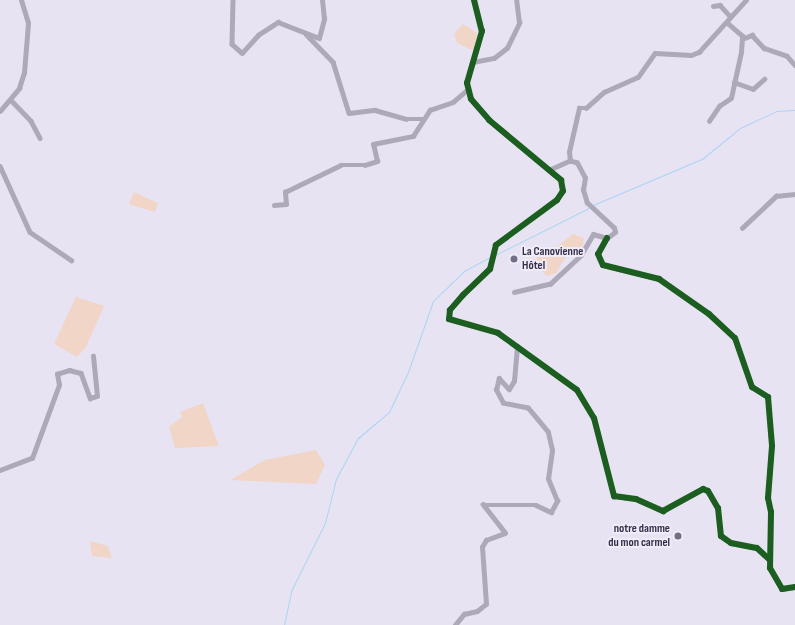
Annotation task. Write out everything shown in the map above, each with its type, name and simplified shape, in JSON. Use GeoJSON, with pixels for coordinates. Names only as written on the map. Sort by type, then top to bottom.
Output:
{"type":"FeatureCollection","features":[{"type":"Feature","properties":{"kind":"street"},"geometry":{"type":"LineString","coordinates":[[0,111],[11,100],[19,88],[26,58],[28,23],[21,0]]}},
{"type":"Feature","properties":{"kind":"street"},"geometry":{"type":"LineString","coordinates":[[233,0],[235,50],[242,53],[258,35],[278,22],[319,38],[321,34],[324,11],[322,0]]}},
{"type":"Feature","properties":{"kind":"street"},"geometry":{"type":"LineString","coordinates":[[274,205],[286,204],[285,192],[341,165],[372,164],[377,161],[373,144],[413,136],[430,110],[453,102],[467,90],[482,31],[474,0]]}},
{"type":"Feature","properties":{"kind":"street"},"geometry":{"type":"LineString","coordinates":[[473,62],[494,58],[507,48],[519,23],[516,0]]}},
{"type":"Feature","properties":{"kind":"street"},"geometry":{"type":"LineString","coordinates":[[746,0],[730,16],[728,23],[699,52],[691,55],[655,53],[638,77],[604,92],[586,108],[580,108],[569,152],[570,160],[582,169],[587,203],[614,228],[612,237],[608,238],[598,254],[603,265],[654,277],[709,314],[735,338],[752,387],[768,397],[772,446],[769,559],[779,586],[795,587]]}},
{"type":"Feature","properties":{"kind":"street"},"geometry":{"type":"LineString","coordinates":[[713,6],[720,5],[730,16]]}},
{"type":"Feature","properties":{"kind":"street"},"geometry":{"type":"LineString","coordinates":[[728,23],[742,39]]}},
{"type":"Feature","properties":{"kind":"street"},"geometry":{"type":"LineString","coordinates":[[306,34],[333,62],[349,113],[380,110],[406,119],[423,119]]}},
{"type":"Feature","properties":{"kind":"street"},"geometry":{"type":"LineString","coordinates":[[742,39],[752,35],[764,48],[787,56],[795,65]]}},
{"type":"Feature","properties":{"kind":"street"},"geometry":{"type":"LineString","coordinates":[[709,121],[720,106],[729,101],[742,39]]}},
{"type":"Feature","properties":{"kind":"street"},"geometry":{"type":"LineString","coordinates":[[734,82],[753,89],[764,79]]}},
{"type":"Feature","properties":{"kind":"street"},"geometry":{"type":"LineString","coordinates":[[467,90],[489,120],[550,170],[563,183],[560,195],[496,245],[490,269],[463,295],[448,317],[498,333],[558,374],[586,402],[614,496],[636,499],[663,511],[703,489],[708,491],[718,508],[721,536],[727,541],[757,548],[769,559]]}},
{"type":"Feature","properties":{"kind":"street"},"geometry":{"type":"LineString","coordinates":[[11,100],[31,121],[40,138]]}},
{"type":"Feature","properties":{"kind":"street"},"geometry":{"type":"LineString","coordinates":[[550,170],[570,160]]}},
{"type":"Feature","properties":{"kind":"street"},"geometry":{"type":"LineString","coordinates":[[0,166],[30,232],[71,260]]}},
{"type":"Feature","properties":{"kind":"street"},"geometry":{"type":"LineString","coordinates":[[742,228],[776,196],[795,194]]}},
{"type":"Feature","properties":{"kind":"street"},"geometry":{"type":"LineString","coordinates":[[514,292],[550,284],[581,255],[592,234],[608,238]]}},
{"type":"Feature","properties":{"kind":"street"},"geometry":{"type":"LineString","coordinates":[[455,625],[464,614],[477,611],[486,604],[482,547],[486,540],[506,532],[483,505],[536,505],[551,512],[557,501],[548,479],[552,450],[548,432],[528,408],[503,403],[496,390],[499,378],[508,389],[514,381],[517,346]]}},
{"type":"Feature","properties":{"kind":"street"},"geometry":{"type":"LineString","coordinates":[[0,470],[32,458],[59,385],[57,374],[69,370],[81,374],[90,398],[97,396],[93,356]]}},
{"type":"Feature","properties":{"kind":"shaded area"},"geometry":{"type":"Polygon","coordinates":[[[463,24],[477,33],[474,51],[457,43],[454,34],[463,24]]]}},
{"type":"Feature","properties":{"kind":"shaded area"},"geometry":{"type":"Polygon","coordinates":[[[134,192],[158,203],[155,212],[129,204],[134,192]]]}},
{"type":"Feature","properties":{"kind":"shaded area"},"geometry":{"type":"Polygon","coordinates":[[[573,234],[584,238],[583,245],[577,252],[567,255],[556,273],[547,276],[530,261],[551,251],[573,234]]]}},
{"type":"Feature","properties":{"kind":"shaded area"},"geometry":{"type":"Polygon","coordinates":[[[76,297],[104,306],[86,347],[77,357],[54,344],[76,297]]]}},
{"type":"Feature","properties":{"kind":"shaded area"},"geometry":{"type":"Polygon","coordinates":[[[203,403],[219,446],[175,448],[169,427],[182,417],[180,412],[203,403]]]}},
{"type":"Feature","properties":{"kind":"shaded area"},"geometry":{"type":"Polygon","coordinates":[[[316,450],[325,465],[316,484],[230,480],[265,460],[316,450]]]}},
{"type":"Feature","properties":{"kind":"shaded area"},"geometry":{"type":"Polygon","coordinates":[[[90,541],[108,546],[112,558],[92,556],[90,541]]]}},
{"type":"Feature","properties":{"kind":"waterway"},"geometry":{"type":"LineString","coordinates":[[593,205],[702,159],[740,128],[776,111],[795,110]]}},
{"type":"Feature","properties":{"kind":"waterway"},"geometry":{"type":"LineString","coordinates":[[495,255],[589,208]]}},
{"type":"Feature","properties":{"kind":"waterway"},"geometry":{"type":"LineString","coordinates":[[284,625],[291,591],[325,523],[336,479],[358,438],[389,412],[408,372],[433,301],[464,271],[490,257]]}},
{"type":"Feature","properties":{"kind":"cycle path"},"geometry":{"type":"LineString","coordinates":[[474,0],[482,31],[467,83],[471,99],[489,120],[561,180],[563,191],[557,200],[496,245],[490,269],[450,310],[449,319],[498,333],[577,390],[594,418],[614,496],[636,499],[663,511],[703,489],[708,491],[718,508],[721,536],[731,543],[757,548],[769,559]]}},
{"type":"Feature","properties":{"kind":"cycle path"},"geometry":{"type":"LineString","coordinates":[[607,238],[598,254],[603,265],[659,279],[709,314],[735,338],[752,387],[768,397],[772,446],[768,498],[771,512],[770,568],[782,589],[795,587]]}},
{"type":"Feature","properties":{"kind":"place","name":"La Canovienne Hôtel"},"geometry":{"type":"Point","coordinates":[514,259]}},
{"type":"Feature","properties":{"kind":"place","name":"notre damme du mon carmel"},"geometry":{"type":"Point","coordinates":[678,536]}}]}
